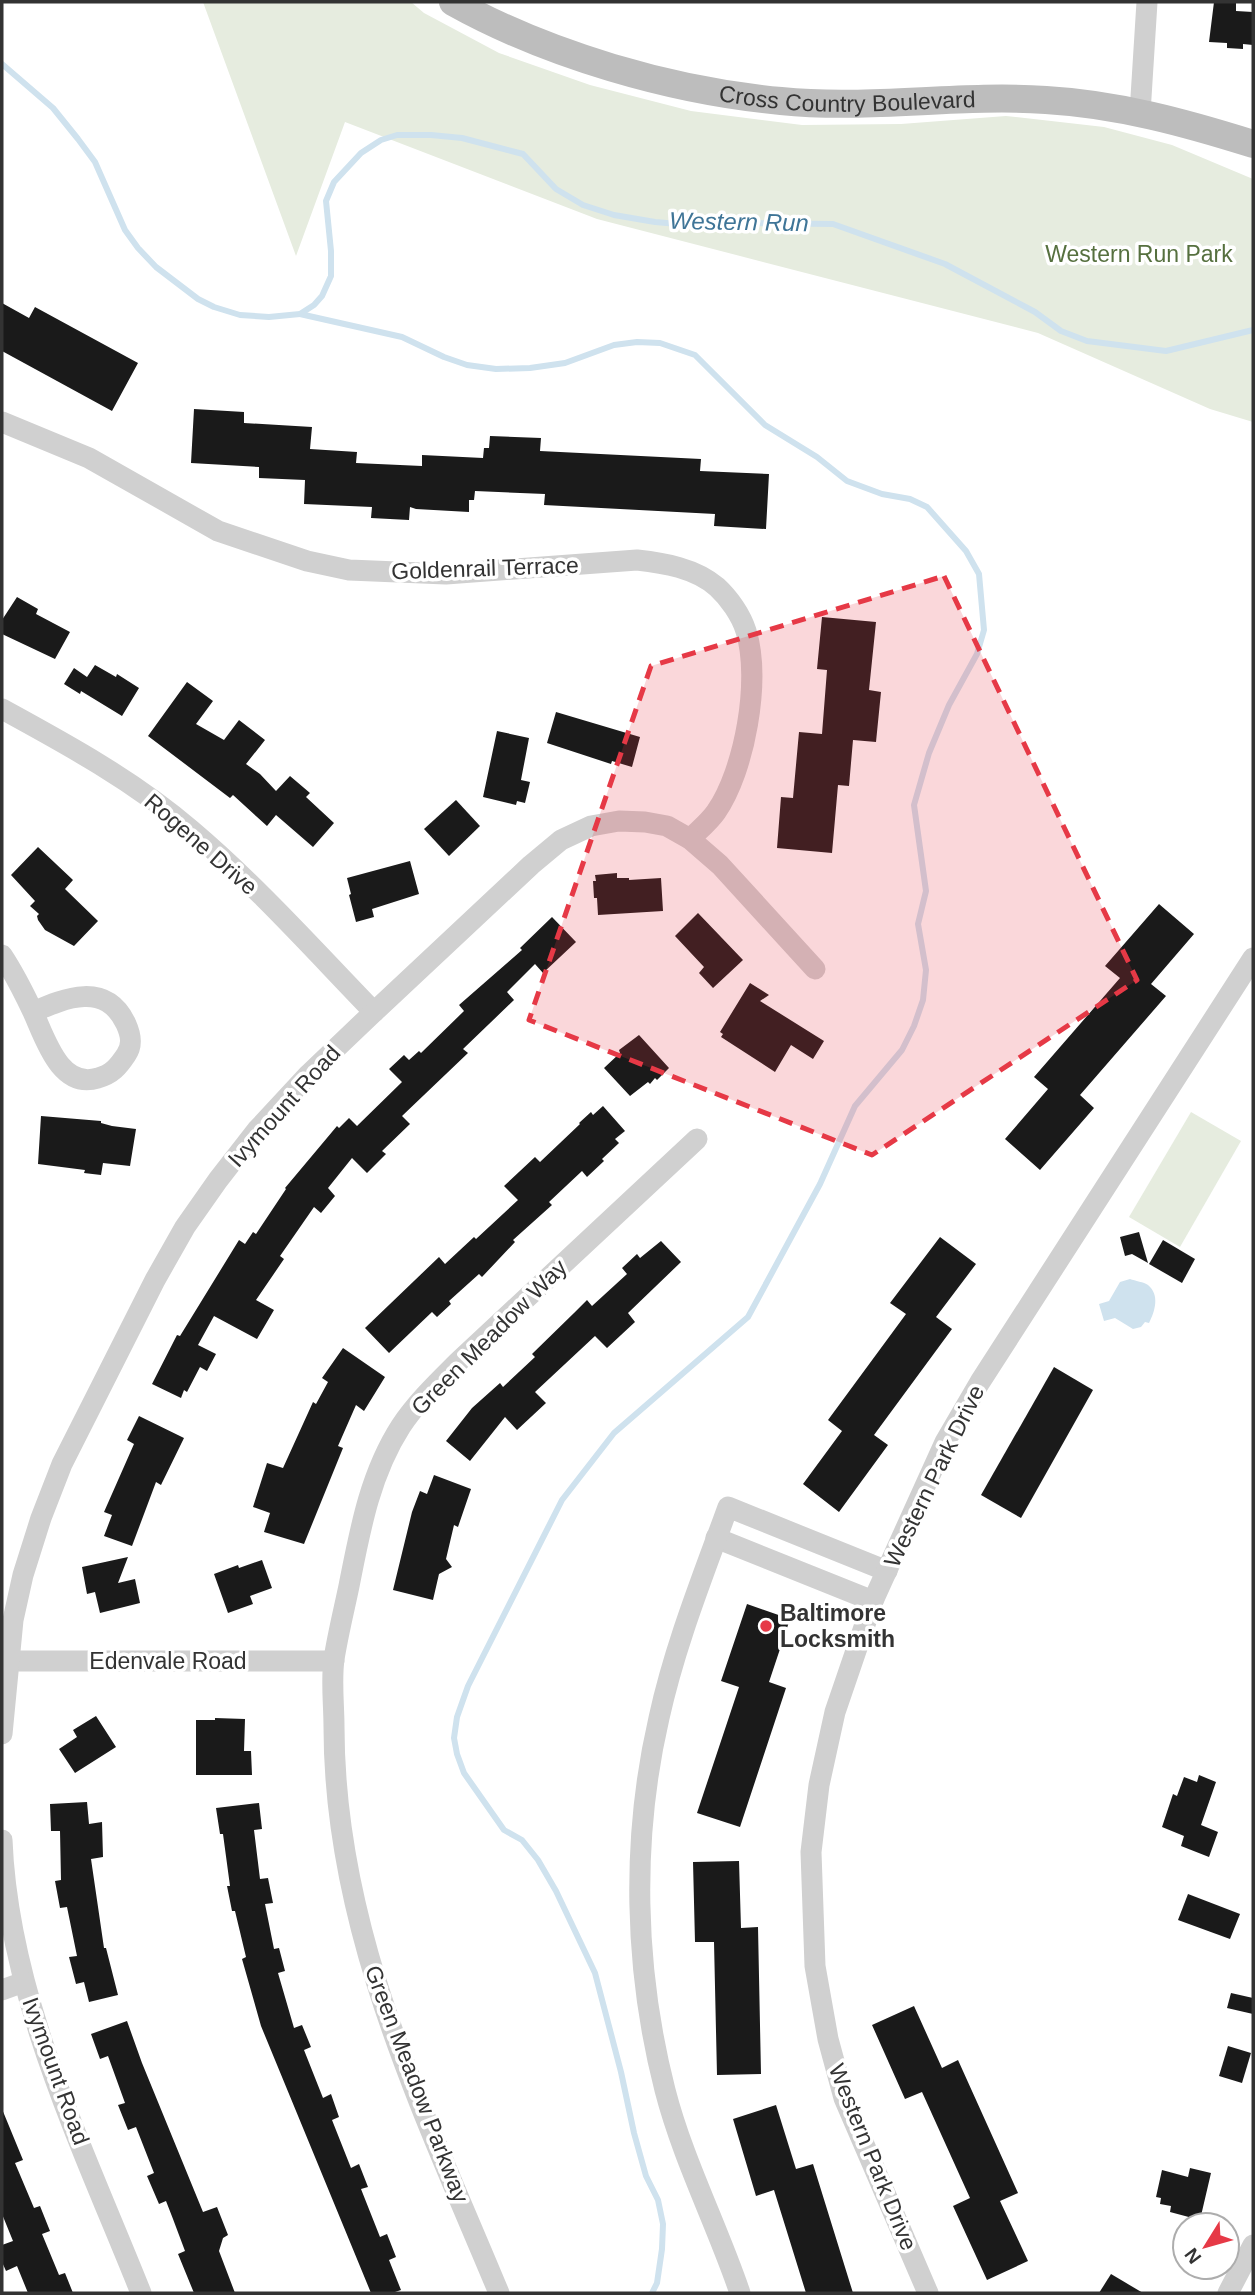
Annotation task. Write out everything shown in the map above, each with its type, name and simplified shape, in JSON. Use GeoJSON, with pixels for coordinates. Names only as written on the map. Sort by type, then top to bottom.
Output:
{"type":"FeatureCollection","features":[{"type":"Feature","properties":{"kind":"main road","name":"Cross Country Boulevard"},"geometry":{"type":"LineString","coordinates":[[453,2],[493,24],[552,47],[662,80],[724,94],[834,105],[1000,99],[1047,100],[1140,113],[1199,127],[1253,144]]}},
{"type":"Feature","properties":{"kind":"street"},"geometry":{"type":"LineString","coordinates":[[1140,113],[1147,2]]}},
{"type":"Feature","properties":{"kind":"street","name":"Goldenrail Terrace"},"geometry":{"type":"LineString","coordinates":[[2,422],[89,458],[218,531],[307,561],[349,570],[446,574],[637,561],[667,564],[692,572],[715,585],[732,604],[746,631],[750,659],[750,706],[743,749],[727,791],[715,813],[690,839]]}},
{"type":"Feature","properties":{"kind":"street","name":"Rogene Drive"},"geometry":{"type":"LineString","coordinates":[[2,709],[106,768],[189,828],[236,870],[374,1012]]}},
{"type":"Feature","properties":{"kind":"street","name":"Ivymount Road"},"geometry":{"type":"LineString","coordinates":[[2,1734],[5,1661],[23,1575],[45,1507],[62,1464],[155,1280],[186,1227],[257,1130],[309,1074],[374,1012],[561,839],[591,826],[620,821],[645,821],[667,826],[690,839],[720,865],[815,969]]}},
{"type":"Feature","properties":{"kind":"street"},"geometry":{"type":"LineString","coordinates":[[2,955],[33,1012],[48,1048],[61,1066],[76,1078],[93,1080],[110,1074],[130,1049],[131,1034],[123,1017],[99,998],[69,997],[33,1012]]}},
{"type":"Feature","properties":{"kind":"street","name":"Western Park Drive"},"geometry":{"type":"LineString","coordinates":[[928,2293],[844,2098],[828,2039],[815,1966],[811,1852],[819,1785],[835,1712],[873,1601],[945,1442],[980,1382],[1253,958]]}},
{"type":"Feature","properties":{"kind":"street","name":"Green Meadow Way"},"geometry":{"type":"LineString","coordinates":[[334,1661],[359,1535],[372,1486],[402,1424],[458,1362],[697,1139]]}},
{"type":"Feature","properties":{"kind":"street"},"geometry":{"type":"LineString","coordinates":[[740,2293],[692,2172],[665,2090],[646,1989],[640,1931],[641,1848],[659,1718],[682,1632],[727,1507],[887,1571]]}},
{"type":"Feature","properties":{"kind":"street"},"geometry":{"type":"LineString","coordinates":[[716,1538],[873,1601]]}},
{"type":"Feature","properties":{"kind":"street","name":"Edenvale Road"},"geometry":{"type":"LineString","coordinates":[[5,1661],[334,1661]]}},
{"type":"Feature","properties":{"kind":"street","name":"Green Meadow Parkway"},"geometry":{"type":"LineString","coordinates":[[334,1661],[334,1761],[345,1862],[358,1920],[391,2030],[499,2293]]}},
{"type":"Feature","properties":{"kind":"street","name":"Ivymount Road"},"geometry":{"type":"LineString","coordinates":[[2,1840],[13,1935],[43,2046],[141,2293]]}},
{"type":"Feature","properties":{"kind":"street"},"geometry":{"type":"LineString","coordinates":[[2,1990],[24,1982]]}},
{"type":"Feature","properties":{"kind":"street"},"geometry":{"type":"LineString","coordinates":[[1228,2293],[1253,2245]]}},
{"type":"Feature","properties":{"kind":"highlighted area"},"geometry":{"type":"Polygon","coordinates":[[[944,576],[1137,980],[872,1155],[529,1020],[651,666],[944,576]]]}},
{"type":"Feature","properties":{"kind":"green space","name":"Western Run Park"},"geometry":{"type":"Polygon","coordinates":[[[203,2],[411,2],[424,13],[499,53],[590,85],[691,111],[802,125],[901,124],[1006,116],[1104,127],[1172,145],[1253,179],[1253,422],[1210,409],[1038,333],[597,219],[345,122],[296,256],[203,2]]]}},
{"type":"Feature","properties":{"kind":"green space"},"geometry":{"type":"Polygon","coordinates":[[[1191,1112],[1241,1141],[1180,1247],[1129,1217],[1191,1112]]]}},
{"type":"Feature","properties":{"kind":"water"},"geometry":{"type":"Polygon","coordinates":[[[1130,1279],[1148,1285],[1155,1298],[1149,1323],[1145,1322],[1141,1327],[1133,1329],[1115,1318],[1104,1321],[1099,1304],[1109,1301],[1120,1282],[1130,1279]]]}},
{"type":"Feature","properties":{"kind":"building"},"geometry":{"type":"Polygon","coordinates":[[[1214,2],[1236,3],[1236,11],[1253,12],[1253,45],[1243,44],[1243,49],[1227,48],[1227,43],[1209,42],[1214,2]]]}},
{"type":"Feature","properties":{"kind":"building"},"geometry":{"type":"Polygon","coordinates":[[[2,303],[29,318],[35,307],[138,363],[112,411],[2,351],[2,303]]]}},
{"type":"Feature","properties":{"kind":"building"},"geometry":{"type":"Polygon","coordinates":[[[194,409],[244,412],[244,423],[312,427],[310,449],[357,452],[356,463],[422,466],[422,455],[483,458],[484,448],[489,448],[490,436],[541,438],[540,451],[701,459],[700,471],[769,474],[766,529],[714,526],[715,514],[544,505],[545,494],[475,491],[474,500],[469,500],[469,512],[410,507],[409,520],[371,518],[372,507],[304,504],[305,480],[259,478],[259,467],[191,463],[194,409]]]}},
{"type":"Feature","properties":{"kind":"building"},"geometry":{"type":"Polygon","coordinates":[[[17,597],[38,609],[36,614],[70,632],[55,659],[2,634],[2,620],[17,597]]]}},
{"type":"Feature","properties":{"kind":"building"},"geometry":{"type":"Polygon","coordinates":[[[822,617],[876,622],[869,690],[881,692],[876,742],[853,740],[849,786],[838,785],[832,853],[777,848],[781,797],[793,798],[799,732],[822,734],[827,670],[817,669],[822,617]]]}},
{"type":"Feature","properties":{"kind":"building"},"geometry":{"type":"Polygon","coordinates":[[[95,665],[116,677],[117,674],[139,688],[122,716],[64,684],[74,668],[87,677],[95,665]]]}},
{"type":"Feature","properties":{"kind":"building"},"geometry":{"type":"Polygon","coordinates":[[[187,682],[213,701],[196,724],[224,740],[239,720],[265,740],[246,764],[276,791],[290,776],[310,793],[306,797],[334,823],[313,847],[276,815],[267,826],[233,795],[230,798],[148,736],[187,682]]]}},
{"type":"Feature","properties":{"kind":"building"},"geometry":{"type":"Polygon","coordinates":[[[556,712],[640,737],[632,767],[612,761],[611,764],[547,743],[556,712]]]}},
{"type":"Feature","properties":{"kind":"building"},"geometry":{"type":"Polygon","coordinates":[[[497,731],[529,738],[521,780],[530,782],[525,803],[517,801],[516,805],[483,797],[497,731]]]}},
{"type":"Feature","properties":{"kind":"building"},"geometry":{"type":"Polygon","coordinates":[[[456,800],[480,826],[449,856],[424,829],[456,800]]]}},
{"type":"Feature","properties":{"kind":"building"},"geometry":{"type":"Polygon","coordinates":[[[38,847],[73,880],[65,889],[98,921],[74,946],[45,930],[38,920],[39,914],[30,906],[35,901],[11,875],[38,847]]]}},
{"type":"Feature","properties":{"kind":"building"},"geometry":{"type":"Polygon","coordinates":[[[410,861],[419,894],[372,909],[374,917],[356,922],[347,878],[410,861]]]}},
{"type":"Feature","properties":{"kind":"building"},"geometry":{"type":"Polygon","coordinates":[[[617,873],[617,878],[629,880],[661,878],[663,911],[598,915],[597,898],[594,898],[595,875],[617,873]]]}},
{"type":"Feature","properties":{"kind":"building"},"geometry":{"type":"Polygon","coordinates":[[[1159,904],[1194,934],[1151,984],[1166,996],[1080,1095],[1094,1108],[1040,1170],[1005,1139],[1048,1089],[1034,1077],[1120,978],[1105,966],[1159,904]]]}},
{"type":"Feature","properties":{"kind":"building"},"geometry":{"type":"Polygon","coordinates":[[[698,913],[743,960],[713,988],[699,973],[704,967],[675,936],[698,913]]]}},
{"type":"Feature","properties":{"kind":"building"},"geometry":{"type":"Polygon","coordinates":[[[552,917],[576,942],[543,973],[535,964],[507,992],[514,1000],[463,1049],[468,1053],[402,1116],[410,1124],[382,1151],[386,1154],[367,1173],[352,1158],[328,1188],[335,1196],[321,1213],[314,1207],[280,1256],[284,1259],[256,1300],[274,1310],[257,1339],[214,1316],[198,1345],[216,1354],[207,1371],[200,1367],[181,1398],[152,1384],[177,1335],[180,1336],[239,1240],[245,1244],[253,1232],[256,1234],[285,1188],[337,1126],[339,1128],[349,1118],[357,1126],[402,1082],[389,1069],[404,1055],[409,1060],[419,1051],[421,1053],[464,1011],[459,1005],[522,950],[520,948],[552,917]]]}},
{"type":"Feature","properties":{"kind":"building"},"geometry":{"type":"Polygon","coordinates":[[[750,983],[769,995],[760,1001],[824,1041],[813,1059],[791,1045],[775,1072],[721,1037],[723,1034],[720,1032],[750,983]]]}},
{"type":"Feature","properties":{"kind":"building"},"geometry":{"type":"Polygon","coordinates":[[[639,1035],[669,1068],[657,1080],[655,1078],[650,1084],[648,1082],[630,1096],[604,1068],[620,1053],[619,1050],[639,1035]]]}},
{"type":"Feature","properties":{"kind":"building"},"geometry":{"type":"Polygon","coordinates":[[[603,1106],[625,1131],[615,1139],[619,1143],[602,1159],[604,1161],[587,1177],[582,1171],[549,1202],[552,1205],[513,1240],[515,1242],[482,1277],[479,1274],[449,1301],[451,1304],[437,1317],[432,1312],[389,1353],[365,1328],[439,1257],[445,1264],[518,1200],[504,1186],[535,1157],[540,1162],[591,1112],[593,1115],[603,1106]]]}},
{"type":"Feature","properties":{"kind":"building"},"geometry":{"type":"Polygon","coordinates":[[[41,1116],[101,1121],[112,1126],[136,1129],[130,1166],[103,1163],[101,1175],[84,1173],[85,1170],[38,1164],[41,1116]]]}},
{"type":"Feature","properties":{"kind":"building"},"geometry":{"type":"Polygon","coordinates":[[[1139,1232],[1148,1263],[1132,1254],[1125,1256],[1120,1237],[1139,1232]]]}},
{"type":"Feature","properties":{"kind":"building"},"geometry":{"type":"Polygon","coordinates":[[[940,1237],[976,1264],[936,1317],[952,1329],[874,1435],[888,1445],[839,1512],[803,1484],[842,1431],[828,1420],[906,1314],[890,1303],[940,1237]]]}},
{"type":"Feature","properties":{"kind":"building"},"geometry":{"type":"Polygon","coordinates":[[[1163,1240],[1195,1259],[1182,1283],[1149,1264],[1163,1240]]]}},
{"type":"Feature","properties":{"kind":"building"},"geometry":{"type":"Polygon","coordinates":[[[661,1241],[681,1262],[628,1313],[635,1322],[607,1348],[595,1336],[535,1392],[546,1403],[517,1430],[505,1417],[470,1461],[446,1441],[472,1408],[500,1383],[503,1387],[535,1357],[532,1354],[587,1300],[592,1306],[627,1274],[622,1268],[637,1254],[640,1258],[661,1241]]]}},
{"type":"Feature","properties":{"kind":"building"},"geometry":{"type":"Polygon","coordinates":[[[343,1348],[385,1377],[364,1411],[356,1405],[338,1446],[343,1448],[304,1544],[264,1532],[270,1513],[253,1507],[267,1463],[283,1468],[313,1402],[316,1404],[328,1382],[322,1378],[343,1348]]]}},
{"type":"Feature","properties":{"kind":"building"},"geometry":{"type":"Polygon","coordinates":[[[1054,1367],[1093,1390],[1021,1518],[981,1495],[1054,1367]]]}},
{"type":"Feature","properties":{"kind":"building"},"geometry":{"type":"Polygon","coordinates":[[[139,1416],[184,1438],[161,1485],[156,1482],[132,1546],[104,1536],[112,1515],[104,1512],[134,1444],[127,1440],[139,1416]]]}},
{"type":"Feature","properties":{"kind":"building"},"geometry":{"type":"Polygon","coordinates":[[[434,1475],[471,1489],[458,1527],[454,1525],[446,1559],[452,1567],[439,1574],[433,1600],[393,1590],[412,1512],[420,1491],[427,1494],[434,1475]]]}},
{"type":"Feature","properties":{"kind":"building"},"geometry":{"type":"Polygon","coordinates":[[[128,1557],[118,1583],[135,1579],[140,1603],[100,1613],[95,1592],[87,1594],[82,1567],[128,1557]]]}},
{"type":"Feature","properties":{"kind":"building"},"geometry":{"type":"Polygon","coordinates":[[[262,1560],[272,1588],[250,1596],[253,1604],[228,1613],[214,1574],[262,1560]]]}},
{"type":"Feature","properties":{"kind":"building"},"geometry":{"type":"Polygon","coordinates":[[[747,1604],[790,1619],[769,1682],[786,1688],[740,1827],[697,1813],[739,1687],[721,1681],[747,1604]]]}},
{"type":"Feature","properties":{"kind":"building"},"geometry":{"type":"Polygon","coordinates":[[[96,1716],[116,1747],[75,1773],[59,1749],[77,1737],[73,1730],[96,1716]]]}},
{"type":"Feature","properties":{"kind":"building"},"geometry":{"type":"Polygon","coordinates":[[[245,1719],[244,1751],[251,1751],[252,1775],[196,1775],[196,1720],[245,1719]]]}},
{"type":"Feature","properties":{"kind":"building"},"geometry":{"type":"Polygon","coordinates":[[[1199,1775],[1216,1782],[1201,1825],[1218,1832],[1209,1857],[1181,1846],[1184,1836],[1162,1827],[1173,1794],[1177,1796],[1184,1777],[1197,1782],[1199,1775]]]}},
{"type":"Feature","properties":{"kind":"building"},"geometry":{"type":"Polygon","coordinates":[[[87,1802],[89,1824],[102,1822],[103,1857],[91,1859],[104,1948],[118,1995],[89,2002],[84,1982],[76,1984],[69,1957],[77,1956],[67,1907],[60,1908],[55,1881],[61,1880],[60,1831],[51,1831],[50,1804],[87,1802]]]}},
{"type":"Feature","properties":{"kind":"building"},"geometry":{"type":"Polygon","coordinates":[[[259,1803],[262,1829],[254,1830],[260,1879],[268,1878],[273,1903],[265,1904],[274,1949],[279,1948],[285,1971],[278,1973],[294,2028],[302,2025],[311,2047],[304,2050],[323,2098],[331,2094],[339,2117],[332,2120],[351,2168],[359,2164],[368,2187],[361,2189],[380,2237],[387,2234],[396,2257],[389,2260],[401,2290],[392,2293],[371,2293],[261,2026],[242,1959],[246,1957],[235,1911],[232,1911],[223,1834],[220,1834],[216,1808],[259,1803]]]}},
{"type":"Feature","properties":{"kind":"building"},"geometry":{"type":"Polygon","coordinates":[[[739,1861],[741,1928],[758,1927],[761,2074],[717,2075],[714,1942],[695,1942],[693,1862],[739,1861]]]}},
{"type":"Feature","properties":{"kind":"building"},"geometry":{"type":"Polygon","coordinates":[[[1188,1894],[1240,1914],[1230,1939],[1178,1920],[1188,1894]]]}},
{"type":"Feature","properties":{"kind":"building"},"geometry":{"type":"Polygon","coordinates":[[[1231,1993],[1253,1998],[1253,2014],[1227,2008],[1231,1993]]]}},
{"type":"Feature","properties":{"kind":"building"},"geometry":{"type":"Polygon","coordinates":[[[914,2006],[942,2068],[958,2060],[1018,2193],[1000,2201],[1028,2261],[987,2280],[953,2206],[970,2198],[922,2092],[905,2099],[872,2025],[914,2006]]]}},
{"type":"Feature","properties":{"kind":"building"},"geometry":{"type":"Polygon","coordinates":[[[127,2021],[203,2212],[217,2207],[228,2235],[223,2238],[219,2251],[235,2293],[194,2293],[178,2254],[185,2251],[166,2201],[159,2204],[147,2176],[154,2173],[136,2127],[128,2130],[118,2105],[125,2103],[108,2056],[100,2059],[91,2034],[127,2021]]]}},
{"type":"Feature","properties":{"kind":"building"},"geometry":{"type":"Polygon","coordinates":[[[1228,2046],[1251,2053],[1242,2083],[1219,2076],[1228,2046]]]}},
{"type":"Feature","properties":{"kind":"building"},"geometry":{"type":"Polygon","coordinates":[[[776,2105],[796,2169],[813,2164],[853,2293],[806,2293],[774,2190],[756,2196],[733,2119],[776,2105]]]}},
{"type":"Feature","properties":{"kind":"building"},"geometry":{"type":"Polygon","coordinates":[[[2,2109],[23,2160],[15,2163],[34,2208],[40,2206],[50,2231],[42,2234],[59,2275],[65,2273],[73,2293],[28,2293],[17,2266],[6,2271],[2,2262],[2,2245],[13,2241],[2,2214],[2,2109]]]}},
{"type":"Feature","properties":{"kind":"building"},"geometry":{"type":"Polygon","coordinates":[[[1190,2168],[1211,2173],[1202,2211],[1170,2212],[1171,2206],[1160,2204],[1161,2198],[1156,2197],[1162,2170],[1188,2177],[1190,2168]]]}},
{"type":"Feature","properties":{"kind":"building"},"geometry":{"type":"Polygon","coordinates":[[[1111,2274],[1143,2293],[1099,2293],[1111,2274]]]}},
{"type":"Feature","properties":{"kind":"waterway","name":"Western Run"},"geometry":{"type":"LineString","coordinates":[[2,64],[53,108],[78,139],[95,162],[125,230],[156,267],[198,299],[240,315],[269,317],[300,314],[314,305],[322,296],[331,276],[326,201],[334,182],[361,153],[381,140],[397,135],[431,135],[462,138],[523,154],[556,189],[583,205],[614,215],[701,226],[744,223],[833,224],[945,264],[1035,312],[1061,331],[1087,341],[1166,351],[1253,330]]}},
{"type":"Feature","properties":{"kind":"waterway"},"geometry":{"type":"LineString","coordinates":[[300,314],[402,337],[467,365],[496,369],[565,363],[614,345],[637,342],[660,343],[695,355],[765,425],[817,457],[847,481],[882,494],[910,499],[927,507],[966,551],[979,574],[984,630],[977,654],[949,705],[929,753],[914,805],[926,891],[918,924],[926,970],[923,1000],[914,1026],[902,1050],[855,1106],[820,1184],[748,1317],[614,1433],[562,1500],[468,1686],[457,1717],[454,1738],[464,1773],[504,1830],[522,1840],[538,1860],[556,1891],[595,1973],[634,2133],[646,2176],[658,2200],[663,2224],[657,2283],[652,2293]]}},
{"type":"Feature","properties":{"kind":"place","name":"Baltimore Locksmith"},"geometry":{"type":"Point","coordinates":[766,1626]}}]}
